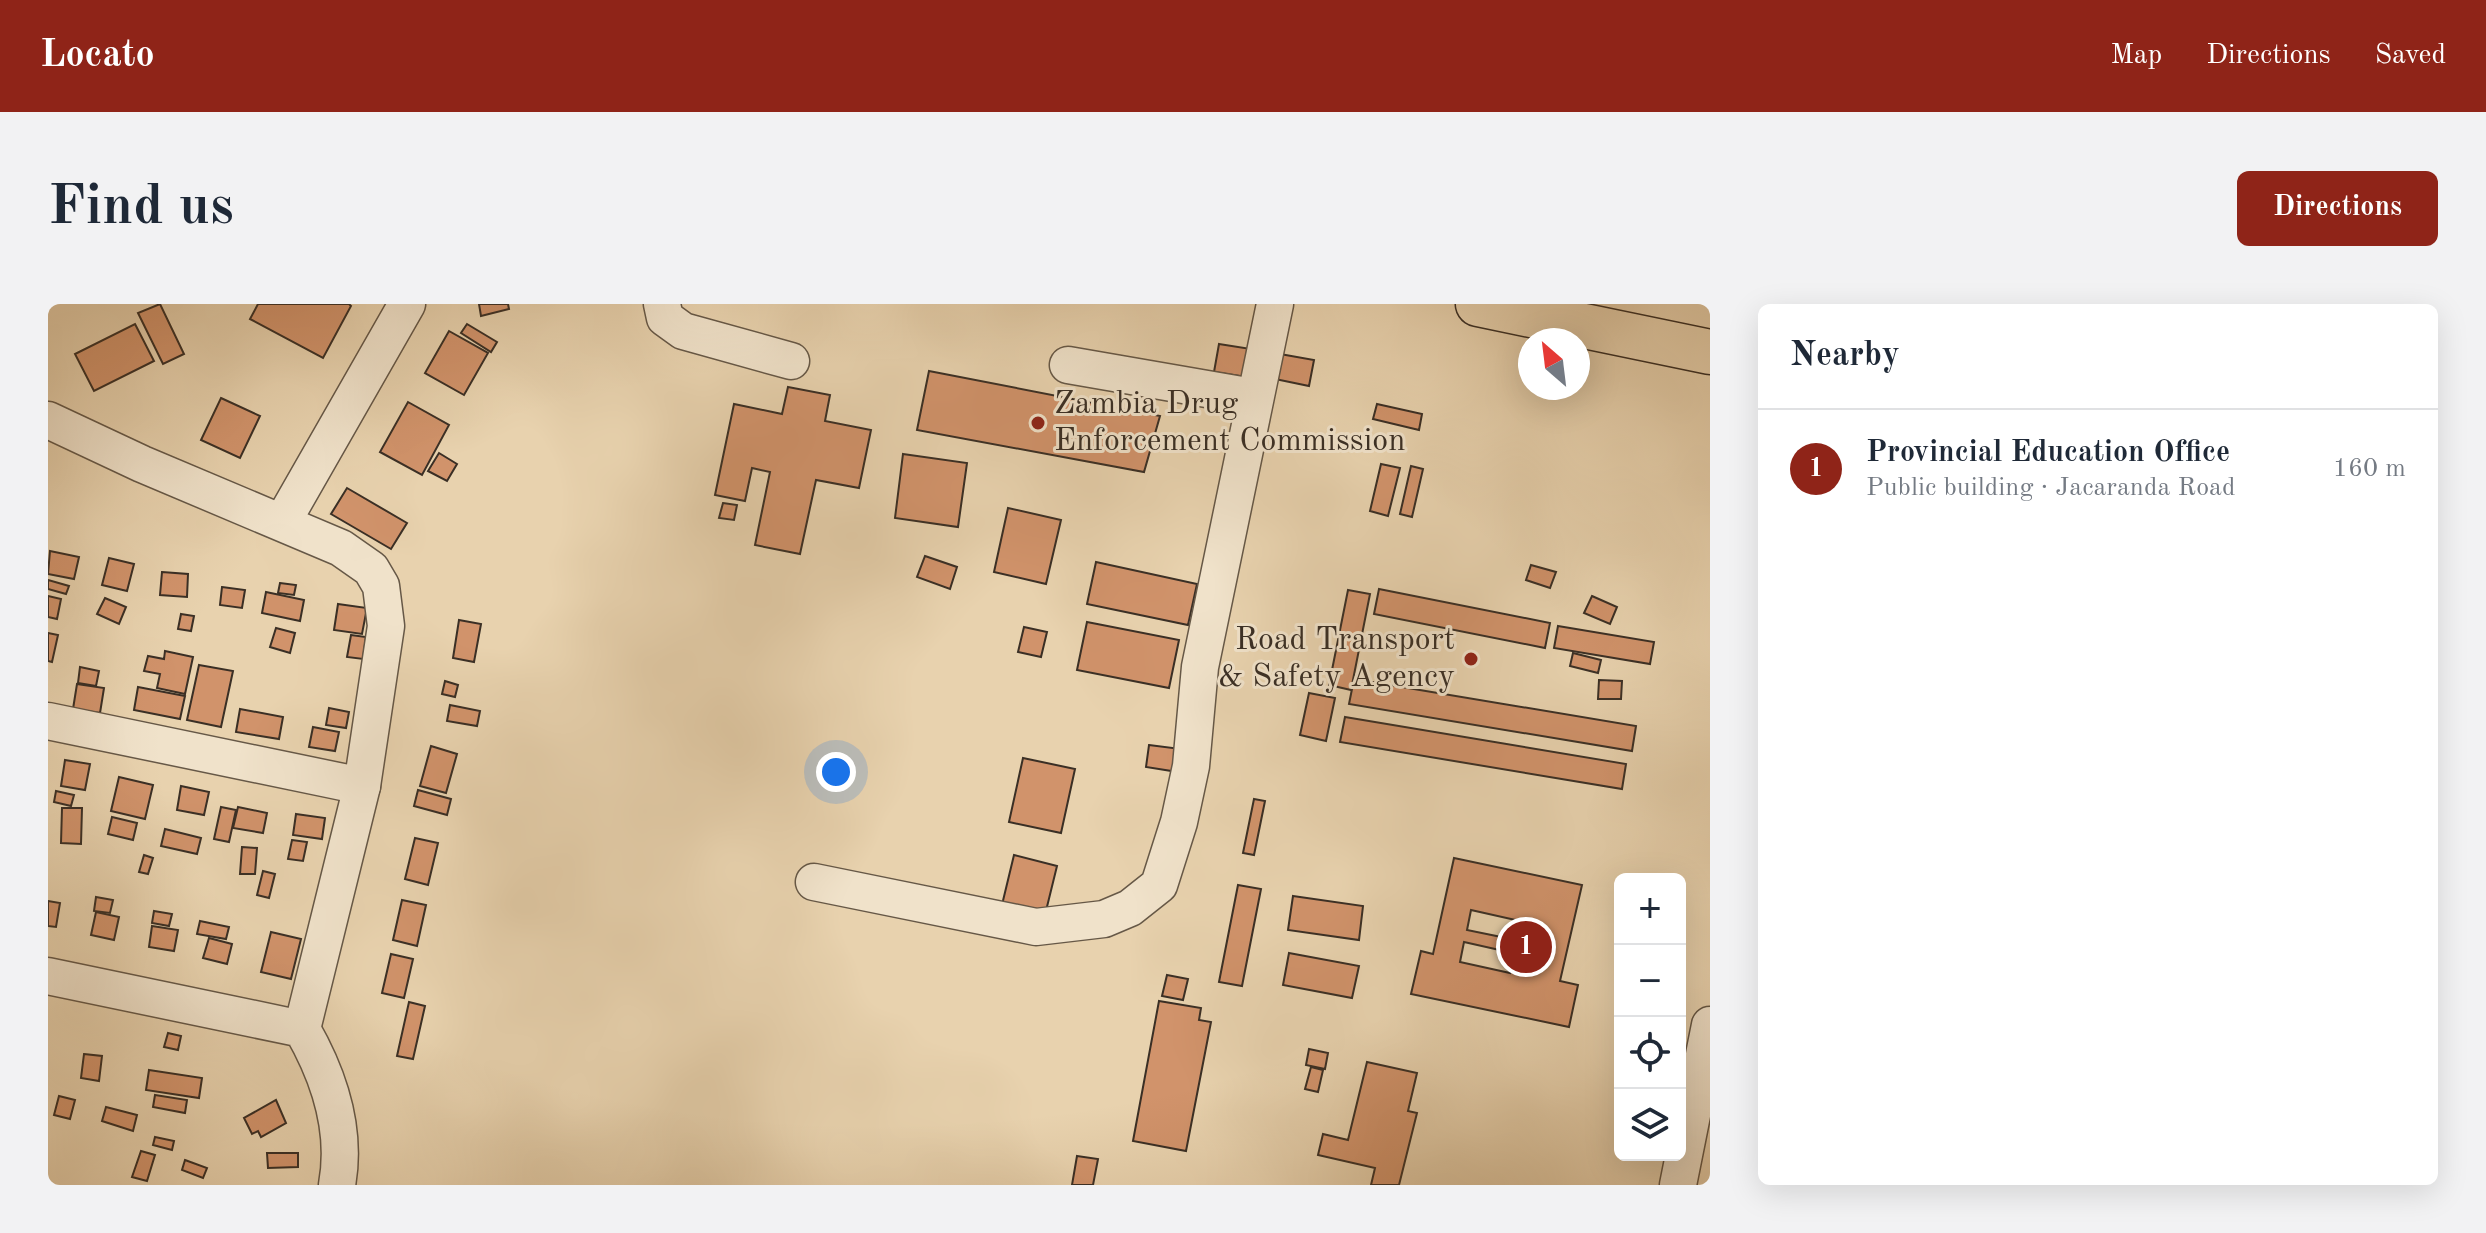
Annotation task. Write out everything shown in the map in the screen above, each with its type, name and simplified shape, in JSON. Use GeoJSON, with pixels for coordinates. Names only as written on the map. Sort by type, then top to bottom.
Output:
{"type":"FeatureCollection","features":[{"type":"Feature","properties":{"kind":"main road"},"geometry":{"type":"LineString","coordinates":[[1478,304],[1710,352]]}},
{"type":"Feature","properties":{"kind":"street"},"geometry":{"type":"LineString","coordinates":[[283,521],[407,304]]}},
{"type":"Feature","properties":{"kind":"street"},"geometry":{"type":"LineString","coordinates":[[662,304],[665,318],[683,331],[791,361]]}},
{"type":"Feature","properties":{"kind":"street"},"geometry":{"type":"LineString","coordinates":[[814,882],[1036,927],[1104,919],[1130,908],[1159,885],[1179,822],[1191,766],[1198,679],[1253,397],[1275,304]]}},
{"type":"Feature","properties":{"kind":"street"},"geometry":{"type":"LineString","coordinates":[[1068,365],[1253,397]]}},
{"type":"Feature","properties":{"kind":"street"},"geometry":{"type":"LineString","coordinates":[[48,420],[142,464],[283,521],[359,558],[381,586],[386,626],[362,786],[302,1029],[331,1091],[341,1163],[337,1185]]}},
{"type":"Feature","properties":{"kind":"street"},"geometry":{"type":"LineString","coordinates":[[48,721],[362,786]]}},
{"type":"Feature","properties":{"kind":"street"},"geometry":{"type":"LineString","coordinates":[[48,976],[302,1029]]}},
{"type":"Feature","properties":{"kind":"street"},"geometry":{"type":"LineString","coordinates":[[1678,1185],[1710,1025]]}},
{"type":"Feature","properties":{"kind":"building"},"geometry":{"type":"Polygon","coordinates":[[[160,304],[184,354],[163,364],[138,313],[160,304]]]}},
{"type":"Feature","properties":{"kind":"building"},"geometry":{"type":"Polygon","coordinates":[[[258,304],[351,306],[323,358],[250,319],[258,304]]]}},
{"type":"Feature","properties":{"kind":"building"},"geometry":{"type":"Polygon","coordinates":[[[479,304],[508,304],[509,309],[481,316],[479,304]]]}},
{"type":"Feature","properties":{"kind":"building"},"geometry":{"type":"Polygon","coordinates":[[[135,324],[154,361],[94,391],[75,354],[135,324]]]}},
{"type":"Feature","properties":{"kind":"building"},"geometry":{"type":"Polygon","coordinates":[[[467,324],[497,342],[491,352],[461,333],[467,324]]]}},
{"type":"Feature","properties":{"kind":"building"},"geometry":{"type":"Polygon","coordinates":[[[449,331],[488,353],[464,395],[425,373],[449,331]]]}},
{"type":"Feature","properties":{"kind":"building"},"geometry":{"type":"Polygon","coordinates":[[[1219,344],[1251,349],[1246,377],[1214,372],[1219,344]]]}},
{"type":"Feature","properties":{"kind":"building"},"geometry":{"type":"Polygon","coordinates":[[[1280,354],[1314,360],[1309,386],[1275,379],[1280,354]]]}},
{"type":"Feature","properties":{"kind":"building","name":"Zambia Drug Enforcement Commission"},"geometry":{"type":"Polygon","coordinates":[[[929,371],[1160,416],[1144,472],[917,430],[929,371]]]}},
{"type":"Feature","properties":{"kind":"building"},"geometry":{"type":"Polygon","coordinates":[[[788,387],[830,395],[825,421],[871,430],[859,488],[816,480],[800,554],[755,545],[770,472],[752,468],[745,501],[715,495],[734,404],[782,414],[788,387]]]}},
{"type":"Feature","properties":{"kind":"building"},"geometry":{"type":"Polygon","coordinates":[[[221,398],[260,416],[240,458],[201,440],[221,398]]]}},
{"type":"Feature","properties":{"kind":"building"},"geometry":{"type":"Polygon","coordinates":[[[408,402],[449,425],[422,475],[380,452],[408,402]]]}},
{"type":"Feature","properties":{"kind":"building"},"geometry":{"type":"Polygon","coordinates":[[[1377,404],[1422,414],[1419,430],[1373,419],[1377,404]]]}},
{"type":"Feature","properties":{"kind":"building"},"geometry":{"type":"Polygon","coordinates":[[[439,453],[457,464],[447,481],[428,471],[439,453]]]}},
{"type":"Feature","properties":{"kind":"building"},"geometry":{"type":"Polygon","coordinates":[[[903,454],[967,463],[958,527],[895,518],[903,454]]]}},
{"type":"Feature","properties":{"kind":"building"},"geometry":{"type":"Polygon","coordinates":[[[1381,464],[1400,468],[1388,516],[1370,511],[1381,464]]]}},
{"type":"Feature","properties":{"kind":"building"},"geometry":{"type":"Polygon","coordinates":[[[1411,466],[1423,469],[1412,517],[1400,514],[1411,466]]]}},
{"type":"Feature","properties":{"kind":"building"},"geometry":{"type":"Polygon","coordinates":[[[347,488],[407,523],[391,549],[331,514],[347,488]]]}},
{"type":"Feature","properties":{"kind":"building"},"geometry":{"type":"Polygon","coordinates":[[[723,503],[737,505],[734,520],[719,518],[723,503]]]}},
{"type":"Feature","properties":{"kind":"building"},"geometry":{"type":"Polygon","coordinates":[[[1008,508],[1061,520],[1046,584],[994,572],[1008,508]]]}},
{"type":"Feature","properties":{"kind":"building"},"geometry":{"type":"Polygon","coordinates":[[[50,551],[79,557],[74,579],[48,574],[50,551]]]}},
{"type":"Feature","properties":{"kind":"building"},"geometry":{"type":"Polygon","coordinates":[[[925,556],[957,567],[950,589],[917,577],[925,556]]]}},
{"type":"Feature","properties":{"kind":"building"},"geometry":{"type":"Polygon","coordinates":[[[109,558],[134,564],[127,591],[102,585],[109,558]]]}},
{"type":"Feature","properties":{"kind":"building"},"geometry":{"type":"Polygon","coordinates":[[[1096,562],[1197,584],[1188,625],[1087,604],[1096,562]]]}},
{"type":"Feature","properties":{"kind":"building"},"geometry":{"type":"Polygon","coordinates":[[[1531,565],[1556,572],[1550,588],[1526,580],[1531,565]]]}},
{"type":"Feature","properties":{"kind":"building"},"geometry":{"type":"Polygon","coordinates":[[[162,572],[188,574],[187,597],[160,595],[162,572]]]}},
{"type":"Feature","properties":{"kind":"building"},"geometry":{"type":"Polygon","coordinates":[[[48,580],[69,586],[66,594],[48,589],[48,580]]]}},
{"type":"Feature","properties":{"kind":"building"},"geometry":{"type":"Polygon","coordinates":[[[280,583],[296,585],[294,595],[278,593],[280,583]]]}},
{"type":"Feature","properties":{"kind":"building"},"geometry":{"type":"Polygon","coordinates":[[[222,587],[245,590],[242,608],[220,605],[222,587]]]}},
{"type":"Feature","properties":{"kind":"building"},"geometry":{"type":"Polygon","coordinates":[[[1379,589],[1550,623],[1545,648],[1374,614],[1379,589]]]}},
{"type":"Feature","properties":{"kind":"building"},"geometry":{"type":"Polygon","coordinates":[[[1348,590],[1370,594],[1351,690],[1329,685],[1348,590]]]}},
{"type":"Feature","properties":{"kind":"building"},"geometry":{"type":"Polygon","coordinates":[[[266,592],[304,600],[300,621],[262,613],[266,592]]]}},
{"type":"Feature","properties":{"kind":"building"},"geometry":{"type":"Polygon","coordinates":[[[48,596],[61,599],[57,619],[48,617],[48,596]]]}},
{"type":"Feature","properties":{"kind":"building"},"geometry":{"type":"Polygon","coordinates":[[[1592,596],[1617,607],[1610,624],[1584,613],[1592,596]]]}},
{"type":"Feature","properties":{"kind":"building"},"geometry":{"type":"Polygon","coordinates":[[[105,598],[126,607],[119,624],[97,614],[105,598]]]}},
{"type":"Feature","properties":{"kind":"building"},"geometry":{"type":"Polygon","coordinates":[[[338,604],[367,608],[362,634],[334,630],[338,604]]]}},
{"type":"Feature","properties":{"kind":"building"},"geometry":{"type":"Polygon","coordinates":[[[181,614],[194,616],[191,631],[178,629],[181,614]]]}},
{"type":"Feature","properties":{"kind":"building"},"geometry":{"type":"Polygon","coordinates":[[[459,620],[481,624],[474,662],[453,658],[459,620]]]}},
{"type":"Feature","properties":{"kind":"building"},"geometry":{"type":"Polygon","coordinates":[[[1087,622],[1179,640],[1169,688],[1077,670],[1087,622]]]}},
{"type":"Feature","properties":{"kind":"building"},"geometry":{"type":"Polygon","coordinates":[[[1558,626],[1654,642],[1650,664],[1554,648],[1558,626]]]}},
{"type":"Feature","properties":{"kind":"building"},"geometry":{"type":"Polygon","coordinates":[[[1024,627],[1047,632],[1041,657],[1018,652],[1024,627]]]}},
{"type":"Feature","properties":{"kind":"building"},"geometry":{"type":"Polygon","coordinates":[[[276,628],[295,633],[290,653],[270,647],[276,628]]]}},
{"type":"Feature","properties":{"kind":"building"},"geometry":{"type":"Polygon","coordinates":[[[48,633],[58,635],[52,662],[48,661],[48,633]]]}},
{"type":"Feature","properties":{"kind":"building"},"geometry":{"type":"Polygon","coordinates":[[[351,635],[366,637],[363,659],[347,657],[351,635]]]}},
{"type":"Feature","properties":{"kind":"building"},"geometry":{"type":"Polygon","coordinates":[[[165,651],[193,657],[185,694],[157,688],[160,674],[144,671],[148,656],[164,659],[165,651]]]}},
{"type":"Feature","properties":{"kind":"building"},"geometry":{"type":"Polygon","coordinates":[[[1573,653],[1601,660],[1598,673],[1570,666],[1573,653]]]}},
{"type":"Feature","properties":{"kind":"building"},"geometry":{"type":"Polygon","coordinates":[[[199,665],[233,671],[221,727],[187,720],[199,665]]]}},
{"type":"Feature","properties":{"kind":"building"},"geometry":{"type":"Polygon","coordinates":[[[80,667],[99,671],[96,686],[78,683],[80,667]]]}},
{"type":"Feature","properties":{"kind":"building"},"geometry":{"type":"Polygon","coordinates":[[[1354,679],[1636,726],[1632,751],[1349,704],[1354,679]]]}},
{"type":"Feature","properties":{"kind":"building"},"geometry":{"type":"Polygon","coordinates":[[[1599,680],[1622,681],[1621,699],[1598,699],[1599,680]]]}},
{"type":"Feature","properties":{"kind":"building"},"geometry":{"type":"Polygon","coordinates":[[[445,681],[458,685],[455,697],[442,694],[445,681]]]}},
{"type":"Feature","properties":{"kind":"building"},"geometry":{"type":"Polygon","coordinates":[[[77,684],[104,688],[100,713],[73,709],[77,684]]]}},
{"type":"Feature","properties":{"kind":"building"},"geometry":{"type":"Polygon","coordinates":[[[138,687],[185,696],[180,719],[134,710],[138,687]]]}},
{"type":"Feature","properties":{"kind":"building"},"geometry":{"type":"Polygon","coordinates":[[[1309,693],[1335,698],[1326,741],[1300,735],[1309,693]]]}},
{"type":"Feature","properties":{"kind":"building"},"geometry":{"type":"Polygon","coordinates":[[[450,705],[480,711],[477,726],[447,721],[450,705]]]}},
{"type":"Feature","properties":{"kind":"building"},"geometry":{"type":"Polygon","coordinates":[[[329,708],[349,712],[346,728],[326,725],[329,708]]]}},
{"type":"Feature","properties":{"kind":"building"},"geometry":{"type":"Polygon","coordinates":[[[240,709],[283,717],[279,739],[236,732],[240,709]]]}},
{"type":"Feature","properties":{"kind":"building"},"geometry":{"type":"Polygon","coordinates":[[[1345,717],[1626,764],[1622,789],[1340,742],[1345,717]]]}},
{"type":"Feature","properties":{"kind":"building"},"geometry":{"type":"Polygon","coordinates":[[[313,727],[339,732],[335,751],[309,747],[313,727]]]}},
{"type":"Feature","properties":{"kind":"building"},"geometry":{"type":"Polygon","coordinates":[[[1149,745],[1181,749],[1178,772],[1146,767],[1149,745]]]}},
{"type":"Feature","properties":{"kind":"building"},"geometry":{"type":"Polygon","coordinates":[[[431,746],[457,754],[446,793],[420,786],[431,746]]]}},
{"type":"Feature","properties":{"kind":"building"},"geometry":{"type":"Polygon","coordinates":[[[1023,758],[1075,769],[1061,833],[1009,822],[1023,758]]]}},
{"type":"Feature","properties":{"kind":"building"},"geometry":{"type":"Polygon","coordinates":[[[65,760],[90,764],[85,790],[61,786],[65,760]]]}},
{"type":"Feature","properties":{"kind":"building"},"geometry":{"type":"Polygon","coordinates":[[[119,777],[153,785],[145,819],[111,811],[119,777]]]}},
{"type":"Feature","properties":{"kind":"building"},"geometry":{"type":"Polygon","coordinates":[[[181,786],[209,792],[204,815],[177,810],[181,786]]]}},
{"type":"Feature","properties":{"kind":"building"},"geometry":{"type":"Polygon","coordinates":[[[418,790],[451,799],[447,815],[414,806],[418,790]]]}},
{"type":"Feature","properties":{"kind":"building"},"geometry":{"type":"Polygon","coordinates":[[[56,791],[74,795],[71,806],[54,802],[56,791]]]}},
{"type":"Feature","properties":{"kind":"building"},"geometry":{"type":"Polygon","coordinates":[[[1254,799],[1265,801],[1254,855],[1243,853],[1254,799]]]}},
{"type":"Feature","properties":{"kind":"building"},"geometry":{"type":"Polygon","coordinates":[[[221,807],[236,810],[229,842],[214,839],[221,807]]]}},
{"type":"Feature","properties":{"kind":"building"},"geometry":{"type":"Polygon","coordinates":[[[238,807],[267,813],[263,833],[233,828],[238,807]]]}},
{"type":"Feature","properties":{"kind":"building"},"geometry":{"type":"Polygon","coordinates":[[[62,808],[82,808],[81,844],[61,843],[62,808]]]}},
{"type":"Feature","properties":{"kind":"building"},"geometry":{"type":"Polygon","coordinates":[[[296,814],[325,818],[322,839],[293,835],[296,814]]]}},
{"type":"Feature","properties":{"kind":"building"},"geometry":{"type":"Polygon","coordinates":[[[112,817],[137,823],[133,840],[108,834],[112,817]]]}},
{"type":"Feature","properties":{"kind":"building"},"geometry":{"type":"Polygon","coordinates":[[[165,829],[201,838],[197,854],[161,846],[165,829]]]}},
{"type":"Feature","properties":{"kind":"building"},"geometry":{"type":"Polygon","coordinates":[[[415,838],[438,843],[428,885],[405,879],[415,838]]]}},
{"type":"Feature","properties":{"kind":"building"},"geometry":{"type":"Polygon","coordinates":[[[292,840],[307,842],[303,861],[288,859],[292,840]]]}},
{"type":"Feature","properties":{"kind":"building"},"geometry":{"type":"Polygon","coordinates":[[[242,847],[257,848],[255,874],[240,874],[242,847]]]}},
{"type":"Feature","properties":{"kind":"building"},"geometry":{"type":"Polygon","coordinates":[[[144,855],[153,858],[148,874],[139,872],[144,855]]]}},
{"type":"Feature","properties":{"kind":"building"},"geometry":{"type":"Polygon","coordinates":[[[1014,855],[1057,866],[1044,919],[1001,909],[1014,855]]]}},
{"type":"Feature","properties":{"kind":"building"},"geometry":{"type":"Polygon","coordinates":[[[1454,858],[1582,885],[1560,981],[1578,985],[1569,1027],[1411,994],[1421,951],[1433,954],[1454,858]],[[1471,910],[1467,930],[1516,940],[1520,921],[1471,910]],[[1464,942],[1460,962],[1510,973],[1513,953],[1464,942]]]}},
{"type":"Feature","properties":{"kind":"building"},"geometry":{"type":"Polygon","coordinates":[[[263,871],[275,874],[269,898],[257,895],[263,871]]]}},
{"type":"Feature","properties":{"kind":"building"},"geometry":{"type":"Polygon","coordinates":[[[1238,885],[1261,889],[1242,986],[1219,982],[1238,885]]]}},
{"type":"Feature","properties":{"kind":"building"},"geometry":{"type":"Polygon","coordinates":[[[1293,896],[1363,906],[1359,940],[1288,930],[1293,896]]]}},
{"type":"Feature","properties":{"kind":"building"},"geometry":{"type":"Polygon","coordinates":[[[96,897],[113,900],[110,913],[94,911],[96,897]]]}},
{"type":"Feature","properties":{"kind":"building"},"geometry":{"type":"Polygon","coordinates":[[[402,900],[426,905],[417,946],[393,940],[402,900]]]}},
{"type":"Feature","properties":{"kind":"building"},"geometry":{"type":"Polygon","coordinates":[[[48,901],[60,903],[56,927],[48,926],[48,901]]]}},
{"type":"Feature","properties":{"kind":"building"},"geometry":{"type":"Polygon","coordinates":[[[154,911],[172,914],[169,926],[152,923],[154,911]]]}},
{"type":"Feature","properties":{"kind":"building"},"geometry":{"type":"Polygon","coordinates":[[[96,912],[119,917],[114,940],[91,935],[96,912]]]}},
{"type":"Feature","properties":{"kind":"building"},"geometry":{"type":"Polygon","coordinates":[[[200,921],[229,927],[226,939],[197,934],[200,921]]]}},
{"type":"Feature","properties":{"kind":"building"},"geometry":{"type":"Polygon","coordinates":[[[152,926],[178,930],[174,951],[149,947],[152,926]]]}},
{"type":"Feature","properties":{"kind":"building"},"geometry":{"type":"Polygon","coordinates":[[[271,932],[301,939],[291,979],[261,972],[271,932]]]}},
{"type":"Feature","properties":{"kind":"building"},"geometry":{"type":"Polygon","coordinates":[[[209,938],[232,944],[227,964],[203,958],[209,938]]]}},
{"type":"Feature","properties":{"kind":"building"},"geometry":{"type":"Polygon","coordinates":[[[1289,953],[1359,966],[1352,998],[1283,985],[1289,953]]]}},
{"type":"Feature","properties":{"kind":"building"},"geometry":{"type":"Polygon","coordinates":[[[391,954],[413,959],[404,998],[382,993],[391,954]]]}},
{"type":"Feature","properties":{"kind":"building"},"geometry":{"type":"Polygon","coordinates":[[[1167,975],[1188,979],[1183,1000],[1162,996],[1167,975]]]}},
{"type":"Feature","properties":{"kind":"building"},"geometry":{"type":"Polygon","coordinates":[[[1159,1001],[1201,1008],[1199,1020],[1211,1022],[1186,1151],[1133,1141],[1159,1001]]]}},
{"type":"Feature","properties":{"kind":"building"},"geometry":{"type":"Polygon","coordinates":[[[409,1002],[425,1006],[413,1059],[397,1056],[409,1002]]]}},
{"type":"Feature","properties":{"kind":"building"},"geometry":{"type":"Polygon","coordinates":[[[168,1033],[181,1036],[178,1050],[164,1047],[168,1033]]]}},
{"type":"Feature","properties":{"kind":"building"},"geometry":{"type":"Polygon","coordinates":[[[1309,1049],[1328,1053],[1325,1069],[1306,1065],[1309,1049]]]}},
{"type":"Feature","properties":{"kind":"building"},"geometry":{"type":"Polygon","coordinates":[[[84,1054],[102,1056],[99,1081],[81,1078],[84,1054]]]}},
{"type":"Feature","properties":{"kind":"building"},"geometry":{"type":"Polygon","coordinates":[[[1367,1062],[1417,1073],[1408,1111],[1417,1113],[1399,1185],[1371,1185],[1375,1168],[1318,1155],[1323,1134],[1348,1140],[1367,1062]]]}},
{"type":"Feature","properties":{"kind":"building"},"geometry":{"type":"Polygon","coordinates":[[[1311,1067],[1323,1070],[1318,1092],[1305,1089],[1311,1067]]]}},
{"type":"Feature","properties":{"kind":"building"},"geometry":{"type":"Polygon","coordinates":[[[149,1070],[202,1078],[199,1098],[146,1090],[149,1070]]]}},
{"type":"Feature","properties":{"kind":"building"},"geometry":{"type":"Polygon","coordinates":[[[155,1095],[187,1100],[185,1113],[153,1107],[155,1095]]]}},
{"type":"Feature","properties":{"kind":"building"},"geometry":{"type":"Polygon","coordinates":[[[59,1096],[75,1100],[70,1119],[54,1115],[59,1096]]]}},
{"type":"Feature","properties":{"kind":"building"},"geometry":{"type":"Polygon","coordinates":[[[276,1100],[286,1123],[261,1137],[258,1131],[252,1134],[244,1118],[276,1100]]]}},
{"type":"Feature","properties":{"kind":"building"},"geometry":{"type":"Polygon","coordinates":[[[106,1107],[137,1115],[133,1131],[102,1121],[106,1107]]]}},
{"type":"Feature","properties":{"kind":"building"},"geometry":{"type":"Polygon","coordinates":[[[155,1137],[174,1141],[172,1150],[153,1145],[155,1137]]]}},
{"type":"Feature","properties":{"kind":"building"},"geometry":{"type":"Polygon","coordinates":[[[141,1151],[155,1155],[147,1181],[132,1177],[141,1151]]]}},
{"type":"Feature","properties":{"kind":"building"},"geometry":{"type":"Polygon","coordinates":[[[267,1153],[298,1153],[298,1167],[268,1168],[267,1153]]]}},
{"type":"Feature","properties":{"kind":"building"},"geometry":{"type":"Polygon","coordinates":[[[1077,1156],[1098,1159],[1093,1185],[1072,1185],[1077,1156]]]}},
{"type":"Feature","properties":{"kind":"building"},"geometry":{"type":"Polygon","coordinates":[[[185,1160],[207,1168],[203,1178],[182,1170],[185,1160]]]}},
{"type":"Feature","properties":{"kind":"place","name":"Zambia Drug Enforcement Commission"},"geometry":{"type":"Point","coordinates":[1038,423]}},
{"type":"Feature","properties":{"kind":"place","name":"Road Transport & Safety Agency"},"geometry":{"type":"Point","coordinates":[1471,659]}},
{"type":"Feature","properties":{"kind":"place","name":"Provincial Education Office"},"geometry":{"type":"Point","coordinates":[1526,947]}}]}
